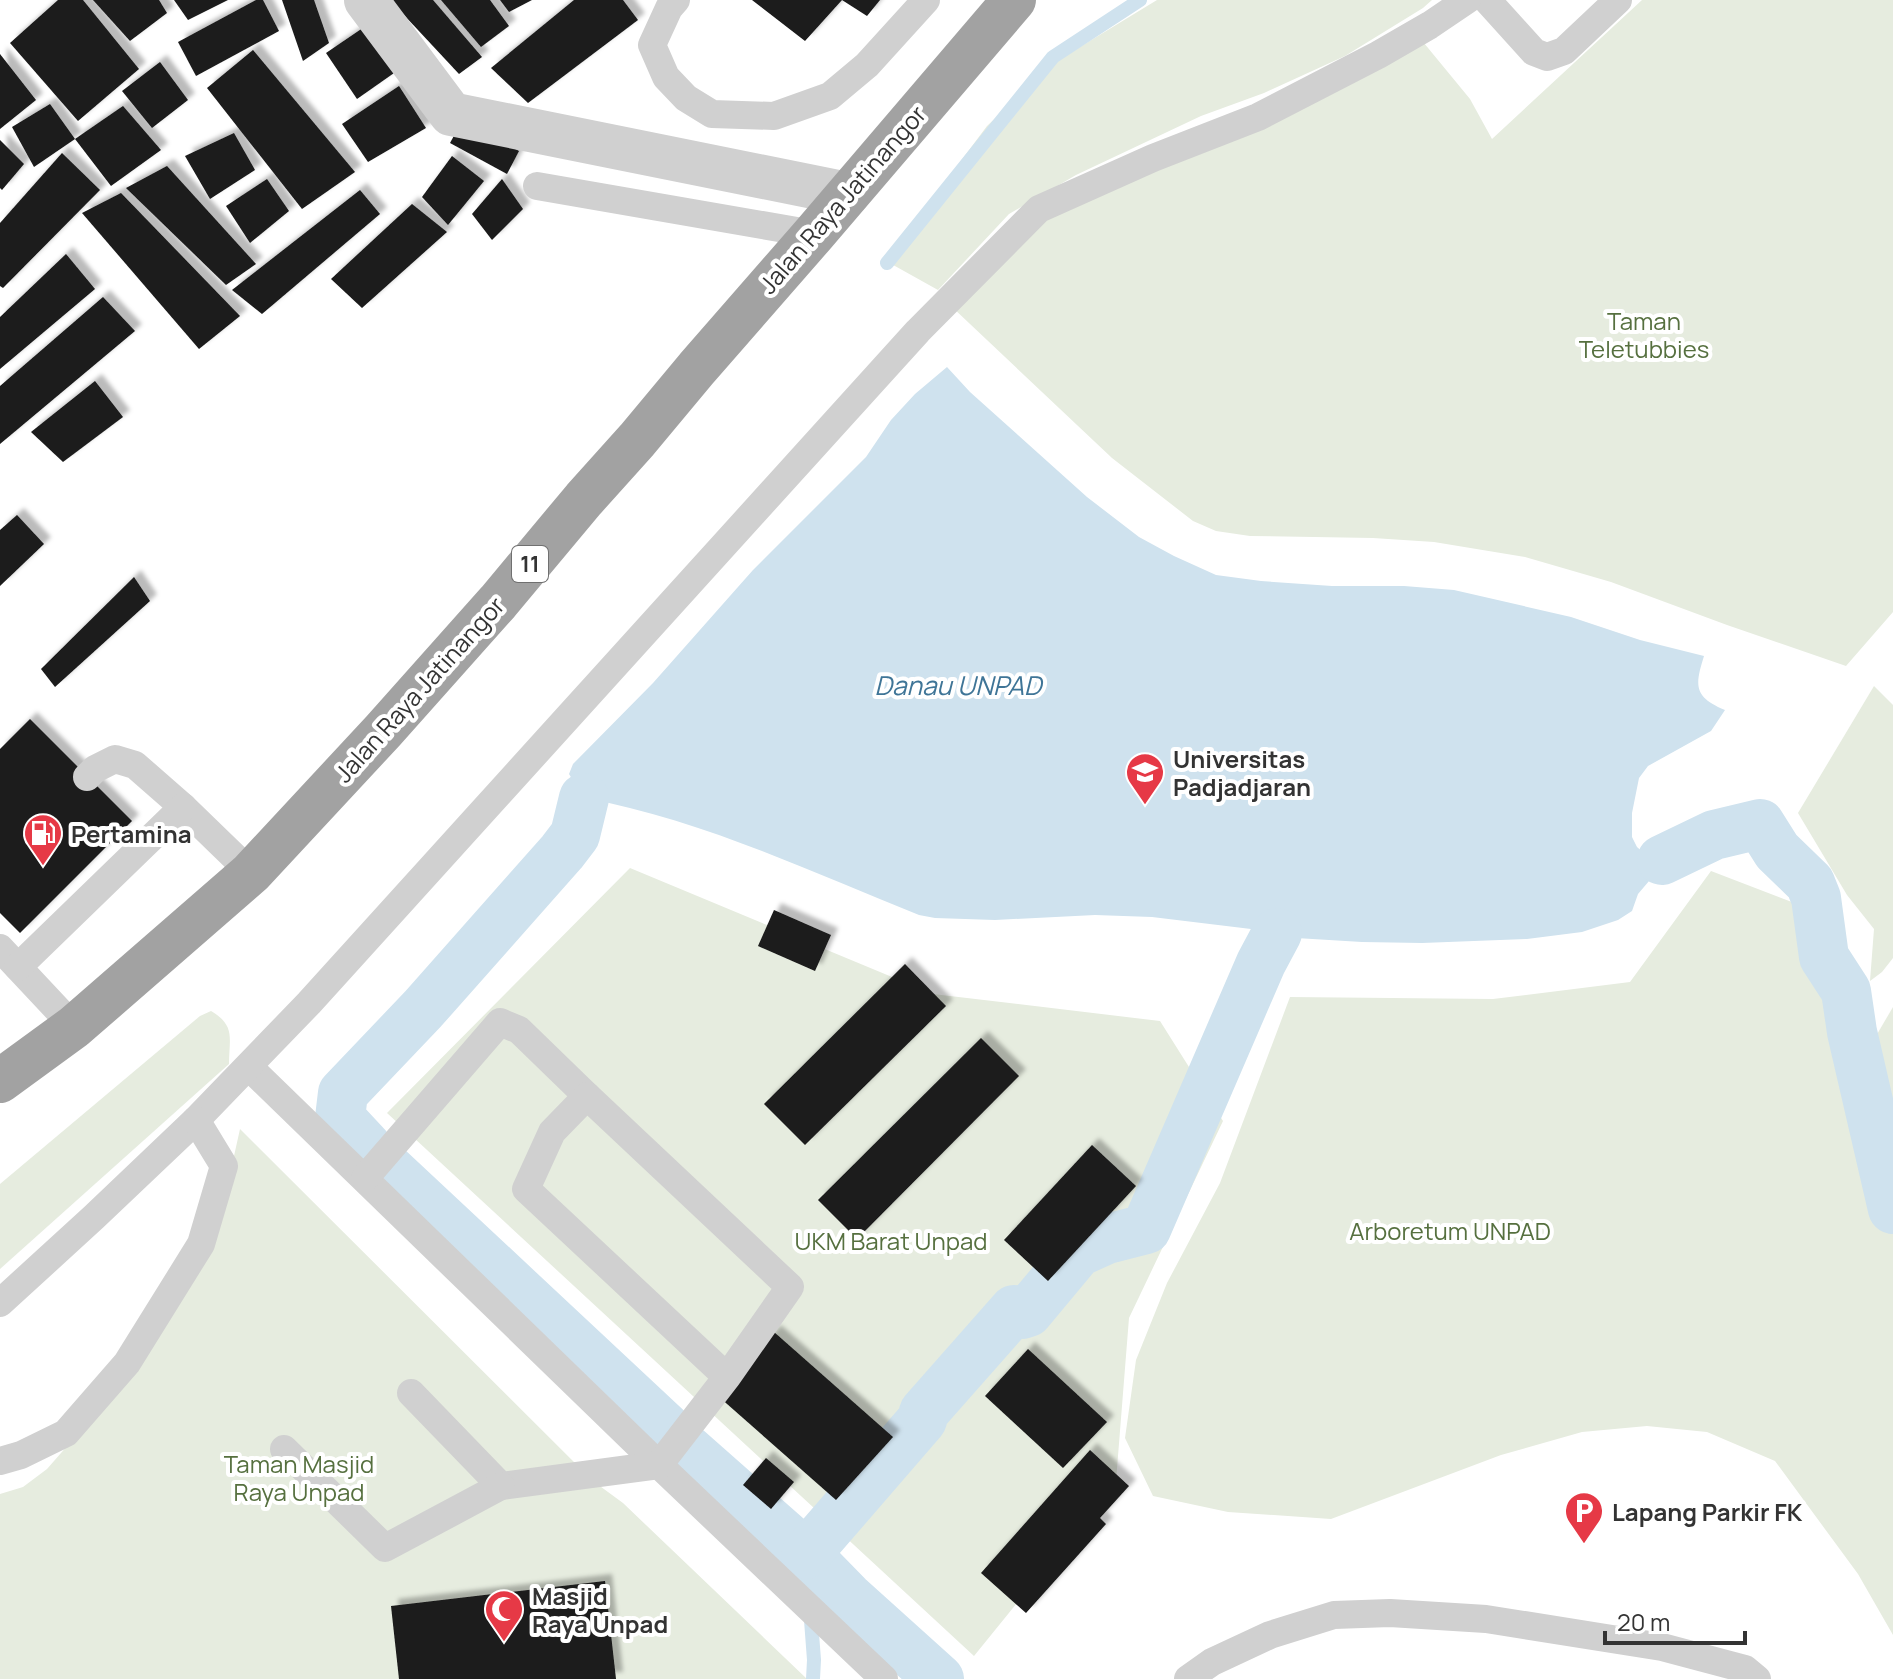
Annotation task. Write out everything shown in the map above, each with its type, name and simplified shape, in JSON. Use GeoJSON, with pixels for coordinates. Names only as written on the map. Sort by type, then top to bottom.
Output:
{"type":"FeatureCollection","features":[{"type":"Feature","properties":{"kind":"highway","name":"Jalan Raya Jatinangor"},"geometry":{"type":"LineString","coordinates":[[0,1081],[74,1027],[251,873],[498,602],[1014,0]]}},
{"type":"Feature","properties":{"kind":"street"},"geometry":{"type":"LineString","coordinates":[[366,0],[451,114],[848,194]]}},
{"type":"Feature","properties":{"kind":"lane"},"geometry":{"type":"LineString","coordinates":[[676,0],[669,8],[652,45],[666,77],[686,98],[712,114],[774,116],[830,96],[867,65],[926,0]]}},
{"type":"Feature","properties":{"kind":"lane"},"geometry":{"type":"LineString","coordinates":[[0,1303],[249,1067],[918,331],[1039,209],[1153,158],[1258,117],[1378,55],[1467,0]]}},
{"type":"Feature","properties":{"kind":"lane"},"geometry":{"type":"LineString","coordinates":[[1487,0],[1534,52],[1547,57],[1564,51],[1618,0]]}},
{"type":"Feature","properties":{"kind":"lane"},"geometry":{"type":"LineString","coordinates":[[537,186],[814,234]]}},
{"type":"Feature","properties":{"kind":"lane"},"geometry":{"type":"LineString","coordinates":[[87,777],[95,769],[115,759],[135,765],[251,873]]}},
{"type":"Feature","properties":{"kind":"lane"},"geometry":{"type":"LineString","coordinates":[[74,1027],[9,958],[183,807]]}},
{"type":"Feature","properties":{"kind":"lane"},"geometry":{"type":"LineString","coordinates":[[284,1449],[385,1548],[501,1486],[659,1465],[727,1377],[790,1287],[519,1030],[500,1022],[365,1178]]}},
{"type":"Feature","properties":{"kind":"lane"},"geometry":{"type":"LineString","coordinates":[[249,1067],[876,1671]]}},
{"type":"Feature","properties":{"kind":"lane"},"geometry":{"type":"LineString","coordinates":[[587,1096],[552,1132],[526,1189],[727,1377]]}},
{"type":"Feature","properties":{"kind":"lane"},"geometry":{"type":"LineString","coordinates":[[0,1461],[21,1455],[66,1433],[127,1363],[201,1244],[224,1166],[196,1120]]}},
{"type":"Feature","properties":{"kind":"lane"},"geometry":{"type":"LineString","coordinates":[[411,1393],[501,1486]]}},
{"type":"Feature","properties":{"kind":"lane"},"geometry":{"type":"LineString","coordinates":[[1188,1679],[1212,1662],[1270,1635],[1334,1615],[1390,1613],[1486,1619],[1662,1647],[1745,1669],[1757,1679]]}},
{"type":"Feature","properties":{"kind":"green space"},"geometry":{"type":"Polygon","coordinates":[[[1157,0],[1432,0],[1345,56],[1264,93],[1201,116],[1076,175],[1009,214],[938,290],[886,261],[987,126],[1052,64],[1157,0]]]}},
{"type":"Feature","properties":{"kind":"green space","name":"Taman Teletubbies"},"geometry":{"type":"Polygon","coordinates":[[[1642,0],[1893,0],[1893,612],[1846,666],[1611,582],[1525,557],[1434,542],[1250,536],[1216,531],[1193,521],[1112,458],[952,307],[1050,214],[1419,37],[1470,99],[1492,139],[1642,0]]]}},
{"type":"Feature","properties":{"kind":"green space"},"geometry":{"type":"Polygon","coordinates":[[[1874,686],[1893,705],[1893,958],[1870,981],[1874,929],[1847,895],[1798,813],[1874,686]]]}},
{"type":"Feature","properties":{"kind":"green space","name":"UKM Barat Unpad"},"geometry":{"type":"Polygon","coordinates":[[[630,868],[933,994],[1160,1021],[1223,1121],[1129,1318],[1116,1481],[974,1656],[387,1113],[630,868]]]}},
{"type":"Feature","properties":{"kind":"green space","name":"Arboretum UNPAD"},"geometry":{"type":"Polygon","coordinates":[[[1711,871],[1797,904],[1893,1193],[1893,1635],[1858,1574],[1775,1461],[1707,1432],[1647,1426],[1582,1432],[1501,1455],[1331,1519],[1228,1512],[1153,1496],[1125,1438],[1136,1360],[1167,1283],[1220,1183],[1290,997],[1493,999],[1630,982],[1711,871]]]}},
{"type":"Feature","properties":{"kind":"green space"},"geometry":{"type":"Polygon","coordinates":[[[1893,1007],[1893,1100],[1891,1100],[1876,1036],[1893,1007]]]}},
{"type":"Feature","properties":{"kind":"green space"},"geometry":{"type":"Polygon","coordinates":[[[211,1011],[228,1028],[229,1064],[0,1269],[0,1184],[200,1016],[211,1011]]]}},
{"type":"Feature","properties":{"kind":"green space","name":"Taman Masjid Raya Unpad"},"geometry":{"type":"Polygon","coordinates":[[[240,1129],[593,1481],[623,1503],[807,1679],[0,1679],[0,1494],[23,1487],[47,1469],[68,1445],[230,1174],[240,1129]]]}},
{"type":"Feature","properties":{"kind":"water","name":"Danau UNPAD"},"geometry":{"type":"Polygon","coordinates":[[[947,367],[970,392],[1087,497],[1139,537],[1216,575],[1332,586],[1454,590],[1571,617],[1640,640],[1704,656],[1699,689],[1707,700],[1725,710],[1711,731],[1648,766],[1639,778],[1632,813],[1632,837],[1645,854],[1662,860],[1638,894],[1632,911],[1618,920],[1582,932],[1527,939],[1422,943],[1296,938],[1251,929],[1152,917],[935,918],[919,915],[712,833],[627,807],[584,798],[569,774],[573,764],[653,683],[753,570],[866,457],[891,420],[915,394],[947,367]]]}},
{"type":"Feature","properties":{"kind":"building"},"geometry":{"type":"Polygon","coordinates":[[[58,0],[83,0],[139,69],[78,121],[10,43],[58,0]]]}},
{"type":"Feature","properties":{"kind":"building"},"geometry":{"type":"Polygon","coordinates":[[[93,0],[159,0],[167,13],[130,41],[93,0]]]}},
{"type":"Feature","properties":{"kind":"building"},"geometry":{"type":"Polygon","coordinates":[[[174,0],[228,0],[188,20],[174,0]]]}},
{"type":"Feature","properties":{"kind":"building"},"geometry":{"type":"Polygon","coordinates":[[[256,0],[263,0],[279,31],[196,76],[178,42],[256,0]]]}},
{"type":"Feature","properties":{"kind":"building"},"geometry":{"type":"Polygon","coordinates":[[[282,0],[314,0],[329,43],[303,61],[282,0]]]}},
{"type":"Feature","properties":{"kind":"building"},"geometry":{"type":"Polygon","coordinates":[[[390,0],[433,0],[482,57],[459,74],[390,0]]]}},
{"type":"Feature","properties":{"kind":"building"},"geometry":{"type":"Polygon","coordinates":[[[441,0],[490,0],[509,26],[481,47],[441,0]]]}},
{"type":"Feature","properties":{"kind":"building"},"geometry":{"type":"Polygon","coordinates":[[[500,0],[532,0],[509,12],[500,0]]]}},
{"type":"Feature","properties":{"kind":"building"},"geometry":{"type":"Polygon","coordinates":[[[574,0],[623,0],[638,20],[528,103],[491,68],[574,0]]]}},
{"type":"Feature","properties":{"kind":"building"},"geometry":{"type":"Polygon","coordinates":[[[752,0],[842,0],[805,41],[752,0]]]}},
{"type":"Feature","properties":{"kind":"building"},"geometry":{"type":"Polygon","coordinates":[[[842,0],[880,0],[867,16],[842,0]]]}},
{"type":"Feature","properties":{"kind":"building"},"geometry":{"type":"Polygon","coordinates":[[[376,19],[404,66],[357,99],[326,53],[376,19]]]}},
{"type":"Feature","properties":{"kind":"building"},"geometry":{"type":"Polygon","coordinates":[[[253,50],[355,172],[302,209],[207,88],[253,50]]]}},
{"type":"Feature","properties":{"kind":"building"},"geometry":{"type":"Polygon","coordinates":[[[0,54],[36,100],[0,129],[0,54]]]}},
{"type":"Feature","properties":{"kind":"building"},"geometry":{"type":"Polygon","coordinates":[[[160,62],[188,100],[152,128],[122,91],[160,62]]]}},
{"type":"Feature","properties":{"kind":"building"},"geometry":{"type":"Polygon","coordinates":[[[399,86],[426,128],[368,162],[342,124],[399,86]]]}},
{"type":"Feature","properties":{"kind":"building"},"geometry":{"type":"Polygon","coordinates":[[[50,104],[75,139],[34,167],[12,127],[50,104]]]}},
{"type":"Feature","properties":{"kind":"building"},"geometry":{"type":"Polygon","coordinates":[[[123,106],[161,150],[111,186],[75,139],[123,106]]]}},
{"type":"Feature","properties":{"kind":"building"},"geometry":{"type":"Polygon","coordinates":[[[462,121],[519,151],[507,174],[450,143],[462,121]]]}},
{"type":"Feature","properties":{"kind":"building"},"geometry":{"type":"Polygon","coordinates":[[[234,133],[255,170],[210,199],[185,156],[234,133]]]}},
{"type":"Feature","properties":{"kind":"building"},"geometry":{"type":"Polygon","coordinates":[[[0,140],[24,164],[2,190],[0,188],[0,140]]]}},
{"type":"Feature","properties":{"kind":"building"},"geometry":{"type":"Polygon","coordinates":[[[62,153],[100,190],[3,288],[0,286],[0,223],[62,153]]]}},
{"type":"Feature","properties":{"kind":"building"},"geometry":{"type":"Polygon","coordinates":[[[452,156],[484,181],[448,225],[422,197],[452,156]]]}},
{"type":"Feature","properties":{"kind":"building"},"geometry":{"type":"Polygon","coordinates":[[[167,166],[256,264],[226,285],[126,188],[167,166]]]}},
{"type":"Feature","properties":{"kind":"building"},"geometry":{"type":"Polygon","coordinates":[[[267,179],[289,211],[250,243],[226,206],[267,179]]]}},
{"type":"Feature","properties":{"kind":"building"},"geometry":{"type":"Polygon","coordinates":[[[502,179],[523,209],[492,240],[472,214],[502,179]]]}},
{"type":"Feature","properties":{"kind":"building"},"geometry":{"type":"Polygon","coordinates":[[[360,190],[380,214],[262,314],[232,290],[360,190]]]}},
{"type":"Feature","properties":{"kind":"building"},"geometry":{"type":"Polygon","coordinates":[[[121,193],[240,316],[199,349],[82,213],[121,193]]]}},
{"type":"Feature","properties":{"kind":"building"},"geometry":{"type":"Polygon","coordinates":[[[412,204],[447,232],[362,308],[331,279],[412,204]]]}},
{"type":"Feature","properties":{"kind":"building"},"geometry":{"type":"Polygon","coordinates":[[[66,254],[95,289],[0,369],[0,317],[66,254]]]}},
{"type":"Feature","properties":{"kind":"building"},"geometry":{"type":"Polygon","coordinates":[[[103,297],[135,331],[0,444],[0,386],[103,297]]]}},
{"type":"Feature","properties":{"kind":"building"},"geometry":{"type":"Polygon","coordinates":[[[95,381],[123,417],[63,462],[31,432],[95,381]]]}},
{"type":"Feature","properties":{"kind":"building"},"geometry":{"type":"Polygon","coordinates":[[[17,515],[44,544],[0,586],[0,530],[17,515]]]}},
{"type":"Feature","properties":{"kind":"building"},"geometry":{"type":"Polygon","coordinates":[[[134,577],[150,601],[55,687],[41,669],[134,577]]]}},
{"type":"Feature","properties":{"kind":"building","name":"Pertamina"},"geometry":{"type":"Polygon","coordinates":[[[30,719],[132,821],[20,933],[0,913],[0,749],[30,719]]]}},
{"type":"Feature","properties":{"kind":"building"},"geometry":{"type":"Polygon","coordinates":[[[774,910],[831,935],[815,971],[758,946],[774,910]]]}},
{"type":"Feature","properties":{"kind":"building"},"geometry":{"type":"Polygon","coordinates":[[[905,964],[946,1006],[805,1145],[764,1104],[905,964]]]}},
{"type":"Feature","properties":{"kind":"building"},"geometry":{"type":"Polygon","coordinates":[[[981,1038],[1019,1076],[857,1239],[818,1200],[981,1038]]]}},
{"type":"Feature","properties":{"kind":"building"},"geometry":{"type":"Polygon","coordinates":[[[1092,1145],[1136,1186],[1048,1281],[1004,1240],[1092,1145]]]}},
{"type":"Feature","properties":{"kind":"building"},"geometry":{"type":"Polygon","coordinates":[[[774,1332],[893,1437],[836,1500],[718,1396],[774,1332]]]}},
{"type":"Feature","properties":{"kind":"building"},"geometry":{"type":"Polygon","coordinates":[[[1028,1349],[1107,1422],[1063,1468],[985,1396],[1028,1349]]]}},
{"type":"Feature","properties":{"kind":"building"},"geometry":{"type":"Polygon","coordinates":[[[1090,1450],[1129,1486],[1100,1518],[1106,1524],[1026,1613],[981,1573],[1090,1450]]]}},
{"type":"Feature","properties":{"kind":"building"},"geometry":{"type":"Polygon","coordinates":[[[766,1458],[794,1482],[771,1509],[743,1485],[766,1458]]]}},
{"type":"Feature","properties":{"kind":"building","name":"Masjid Raya Unpad"},"geometry":{"type":"Polygon","coordinates":[[[605,1581],[616,1679],[399,1679],[391,1606],[605,1581]]]}},
{"type":"Feature","properties":{"kind":"waterway"},"geometry":{"type":"LineString","coordinates":[[887,263],[1053,57],[1140,0]]}},
{"type":"Feature","properties":{"kind":"waterway"},"geometry":{"type":"LineString","coordinates":[[367,1147],[340,1118],[343,1093],[423,1009],[562,852],[575,835],[584,798]]}},
{"type":"Feature","properties":{"kind":"waterway"},"geometry":{"type":"LineString","coordinates":[[1662,860],[1714,835],[1760,824],[1777,851],[1810,883],[1816,898],[1824,957],[1846,991],[1852,1032],[1893,1209]]}},
{"type":"Feature","properties":{"kind":"waterway"},"geometry":{"type":"LineString","coordinates":[[806,1554],[1014,1310],[1022,1314],[1028,1312],[1078,1252],[1107,1239],[1146,1229],[1261,963],[1277,933]]}},
{"type":"Feature","properties":{"kind":"waterway"},"geometry":{"type":"LineString","coordinates":[[391,1171],[666,1428]]}},
{"type":"Feature","properties":{"kind":"waterway"},"geometry":{"type":"LineString","coordinates":[[688,1450],[806,1554],[848,1597],[939,1679]]}},
{"type":"Feature","properties":{"kind":"waterway"},"geometry":{"type":"LineString","coordinates":[[806,1554],[813,1679]]}},
{"type":"Feature","properties":{"kind":"place","name":"Universitas Padjadjaran"},"geometry":{"type":"Point","coordinates":[1145,806]}},
{"type":"Feature","properties":{"kind":"place","name":"Pertamina"},"geometry":{"type":"Point","coordinates":[43,867]}},
{"type":"Feature","properties":{"kind":"place","name":"Lapang Parkir FK"},"geometry":{"type":"Point","coordinates":[1584,1545]}},
{"type":"Feature","properties":{"kind":"place","name":"Masjid Raya Unpad"},"geometry":{"type":"Point","coordinates":[504,1643]}}]}
